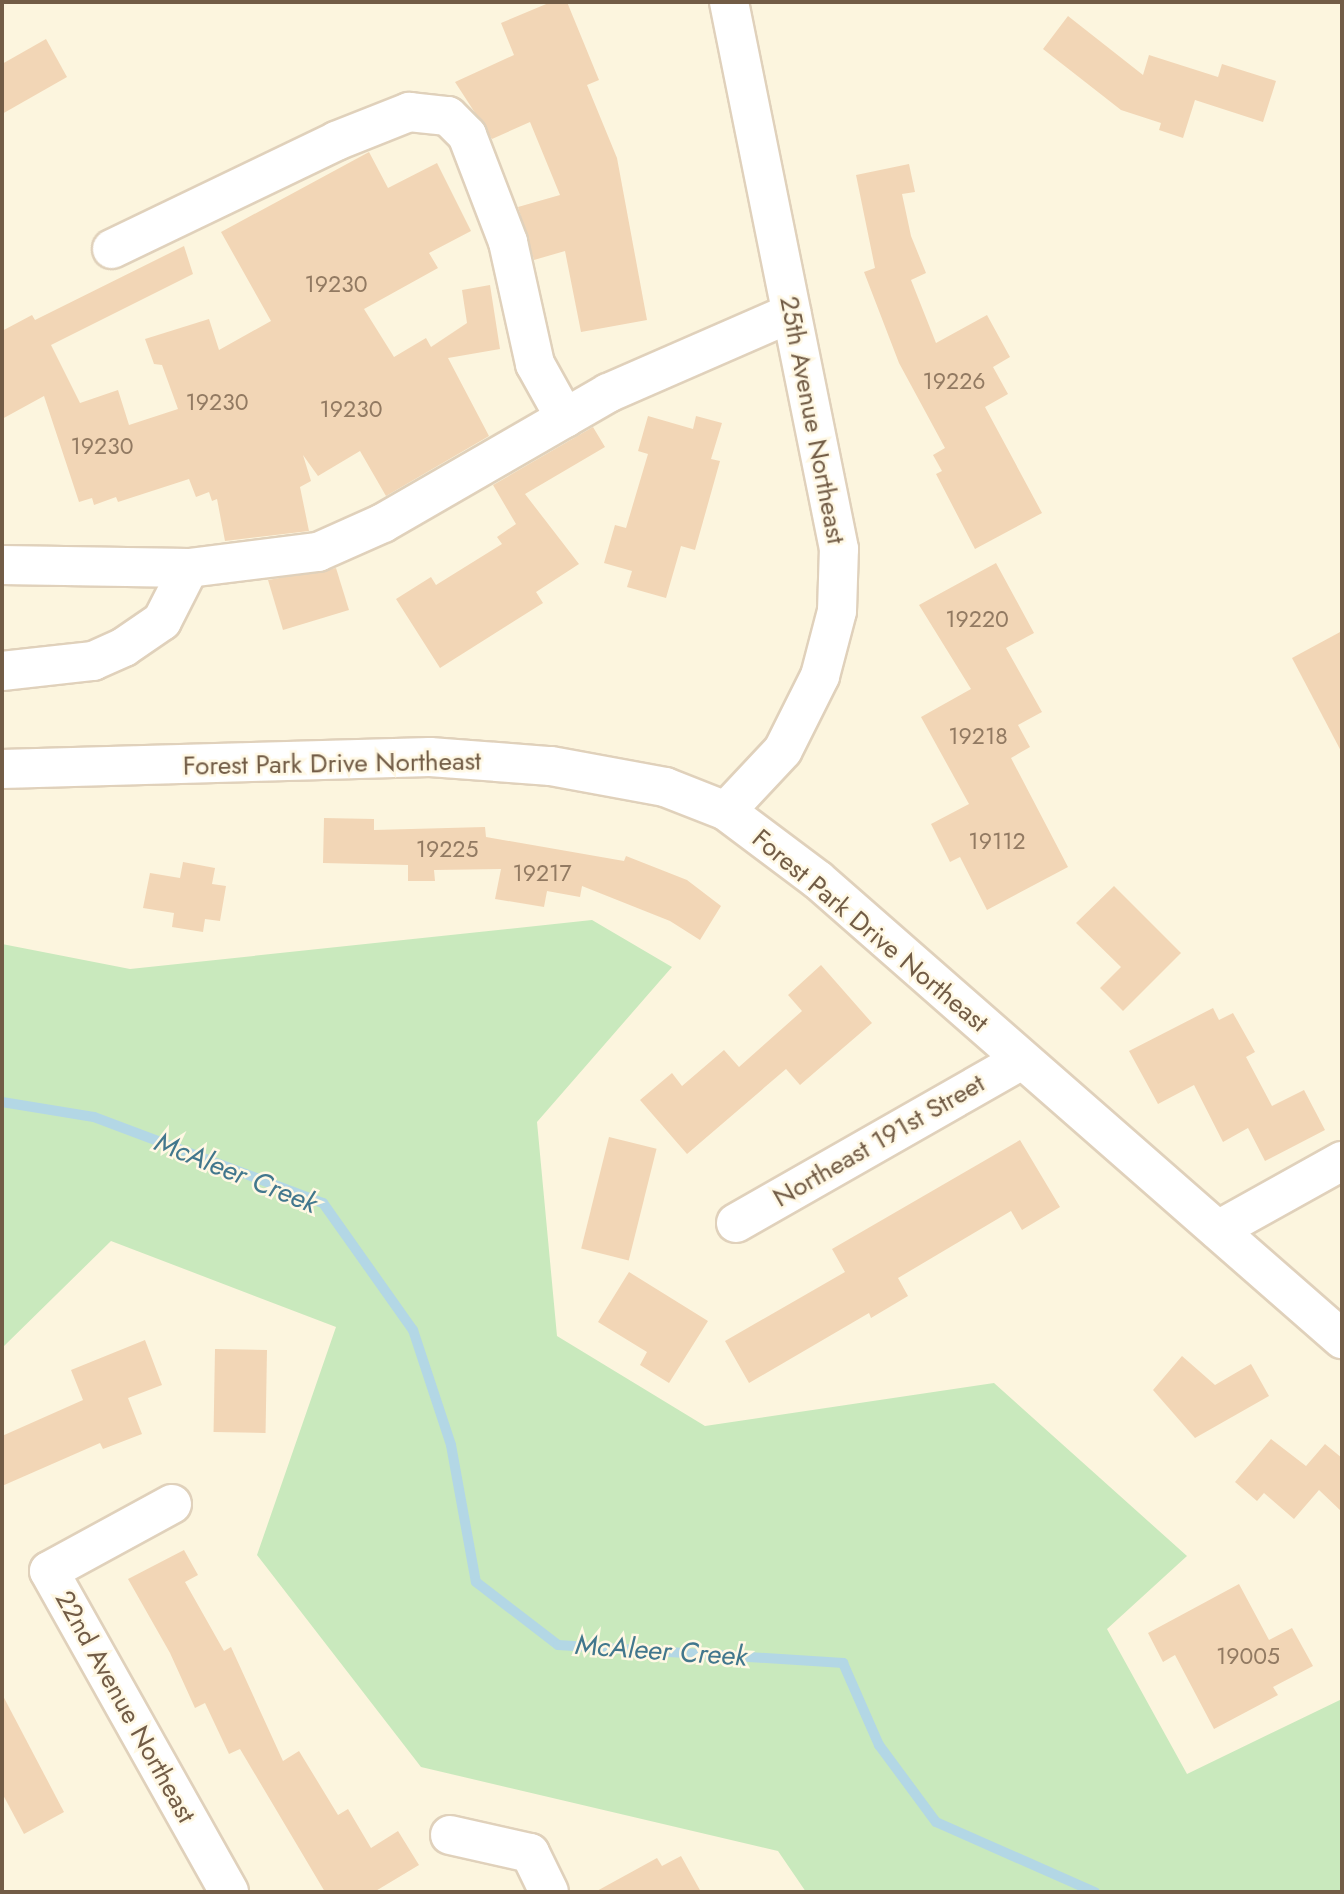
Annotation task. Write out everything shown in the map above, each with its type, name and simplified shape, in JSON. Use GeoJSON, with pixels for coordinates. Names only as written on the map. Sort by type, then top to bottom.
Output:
{"type":"FeatureCollection","features":[{"type":"Feature","properties":{"kind":"street","name":"25th Avenue Northeast"},"geometry":{"type":"LineString","coordinates":[[726,811],[783,750],[820,676],[837,611],[839,549],[729,2]]}},
{"type":"Feature","properties":{"kind":"street"},"geometry":{"type":"LineString","coordinates":[[112,249],[336,141],[409,112],[448,116],[467,135],[508,242],[535,363],[565,418]]}},
{"type":"Feature","properties":{"kind":"street"},"geometry":{"type":"LineString","coordinates":[[2,565],[189,568],[318,552],[383,523],[608,394],[792,313]]}},
{"type":"Feature","properties":{"kind":"street"},"geometry":{"type":"LineString","coordinates":[[2,671],[93,662],[124,647],[162,621],[189,568]]}},
{"type":"Feature","properties":{"kind":"street","name":"Forest Park Drive Northeast"},"geometry":{"type":"LineString","coordinates":[[2,769],[430,757],[564,768],[665,787],[726,811],[818,880],[1342,1339]]}},
{"type":"Feature","properties":{"kind":"street","name":"Northeast 191st Street"},"geometry":{"type":"LineString","coordinates":[[736,1223],[1022,1060]]}},
{"type":"Feature","properties":{"kind":"street"},"geometry":{"type":"LineString","coordinates":[[1218,1230],[1342,1161]]}},
{"type":"Feature","properties":{"kind":"street","name":"22nd Avenue Northeast"},"geometry":{"type":"LineString","coordinates":[[172,1504],[49,1571],[229,1892]]}},
{"type":"Feature","properties":{"kind":"street"},"geometry":{"type":"LineString","coordinates":[[450,1835],[530,1853],[549,1892]]}},
{"type":"Feature","properties":{"kind":"green space"},"geometry":{"type":"Polygon","coordinates":[[[592,920],[672,967],[537,1122],[557,1336],[705,1426],[994,1383],[1187,1556],[1107,1629],[1187,1774],[1342,1699],[1342,1892],[806,1892],[778,1851],[421,1767],[257,1555],[336,1327],[111,1241],[2,1348],[2,944],[130,969],[592,920]]]}},
{"type":"Feature","properties":{"kind":"building"},"geometry":{"type":"Polygon","coordinates":[[[551,2],[567,2],[599,80],[587,85],[617,158],[647,320],[581,332],[565,251],[534,260],[518,207],[560,195],[530,122],[492,139],[455,82],[514,55],[501,23],[551,2]]]}},
{"type":"Feature","properties":{"kind":"building"},"geometry":{"type":"Polygon","coordinates":[[[1068,16],[1143,75],[1149,55],[1218,77],[1222,64],[1276,81],[1263,122],[1195,100],[1183,138],[1159,130],[1161,123],[1121,110],[1043,49],[1068,16]]]}},
{"type":"Feature","properties":{"kind":"building"},"geometry":{"type":"Polygon","coordinates":[[[46,39],[67,77],[2,114],[2,64],[46,39]]]}},
{"type":"Feature","properties":{"kind":"building"},"geometry":{"type":"Polygon","coordinates":[[[369,152],[388,188],[437,163],[471,231],[429,253],[438,268],[364,309],[394,357],[426,338],[431,347],[467,323],[462,290],[490,285],[500,349],[448,358],[489,436],[386,496],[360,451],[318,476],[303,455],[311,481],[300,487],[309,531],[225,541],[217,499],[212,501],[209,492],[196,497],[189,479],[118,502],[116,497],[94,505],[92,498],[79,502],[44,396],[2,419],[2,331],[32,315],[35,320],[184,246],[193,274],[51,345],[80,403],[118,390],[129,425],[178,409],[162,365],[154,364],[145,339],[209,319],[219,350],[271,321],[221,232],[369,152]]]}},
{"type":"Feature","properties":{"kind":"building"},"geometry":{"type":"Polygon","coordinates":[[[909,164],[915,192],[902,194],[911,236],[926,273],[911,280],[936,343],[987,315],[1010,357],[993,367],[1008,394],[985,407],[1042,513],[975,549],[936,474],[942,471],[933,455],[945,448],[899,363],[864,272],[875,268],[856,175],[909,164]]]}},
{"type":"Feature","properties":{"kind":"building"},"geometry":{"type":"Polygon","coordinates":[[[648,416],[693,429],[696,416],[722,423],[711,459],[720,461],[695,550],[681,546],[666,598],[627,587],[632,571],[604,563],[615,525],[626,528],[648,454],[638,451],[648,416]]]}},
{"type":"Feature","properties":{"kind":"building"},"geometry":{"type":"Polygon","coordinates":[[[593,427],[605,447],[525,494],[579,564],[536,592],[543,603],[440,668],[396,599],[431,577],[436,585],[502,544],[497,537],[516,524],[493,485],[593,427]]]}},
{"type":"Feature","properties":{"kind":"building"},"geometry":{"type":"Polygon","coordinates":[[[996,563],[1034,633],[1006,648],[1042,712],[1018,725],[1030,747],[1011,758],[1068,867],[987,910],[960,857],[950,862],[931,824],[969,804],[921,717],[971,689],[919,605],[996,563]]]}},
{"type":"Feature","properties":{"kind":"building"},"geometry":{"type":"Polygon","coordinates":[[[336,568],[349,610],[283,630],[268,580],[336,568]]]}},
{"type":"Feature","properties":{"kind":"building"},"geometry":{"type":"Polygon","coordinates":[[[1342,631],[1342,753],[1292,658],[1342,631]]]}},
{"type":"Feature","properties":{"kind":"building"},"geometry":{"type":"Polygon","coordinates":[[[324,818],[374,819],[374,830],[485,827],[486,837],[624,861],[626,856],[687,880],[721,906],[700,940],[670,921],[582,886],[580,897],[547,891],[544,907],[495,899],[501,869],[434,870],[435,881],[408,881],[408,865],[323,863],[324,818]]]}},
{"type":"Feature","properties":{"kind":"building"},"geometry":{"type":"Polygon","coordinates":[[[183,862],[215,868],[212,884],[226,886],[220,921],[205,919],[203,932],[172,927],[174,913],[143,908],[150,873],[180,878],[183,862]]]}},
{"type":"Feature","properties":{"kind":"building"},"geometry":{"type":"Polygon","coordinates":[[[1114,886],[1181,953],[1123,1011],[1100,988],[1121,967],[1076,923],[1114,886]]]}},
{"type":"Feature","properties":{"kind":"building"},"geometry":{"type":"Polygon","coordinates":[[[821,965],[872,1023],[800,1085],[786,1069],[687,1154],[640,1100],[672,1073],[682,1086],[724,1050],[739,1067],[802,1011],[788,995],[821,965]]]}},
{"type":"Feature","properties":{"kind":"building"},"geometry":{"type":"Polygon","coordinates":[[[1213,1008],[1219,1020],[1233,1013],[1255,1052],[1246,1057],[1272,1106],[1304,1090],[1325,1130],[1265,1161],[1248,1128],[1223,1142],[1194,1085],[1158,1104],[1129,1051],[1213,1008]]]}},
{"type":"Feature","properties":{"kind":"building"},"geometry":{"type":"Polygon","coordinates":[[[609,1137],[657,1149],[629,1260],[581,1249],[609,1137]]]}},
{"type":"Feature","properties":{"kind":"building"},"geometry":{"type":"Polygon","coordinates":[[[1020,1140],[1060,1207],[1022,1230],[1011,1211],[898,1278],[908,1296],[871,1318],[869,1313],[749,1383],[725,1341],[845,1272],[832,1249],[1020,1140]]]}},
{"type":"Feature","properties":{"kind":"building"},"geometry":{"type":"Polygon","coordinates":[[[629,1272],[708,1321],[669,1383],[640,1365],[647,1352],[598,1322],[629,1272]]]}},
{"type":"Feature","properties":{"kind":"building"},"geometry":{"type":"Polygon","coordinates":[[[145,1340],[162,1385],[128,1398],[142,1434],[103,1449],[100,1443],[2,1486],[2,1436],[83,1400],[71,1370],[145,1340]]]}},
{"type":"Feature","properties":{"kind":"building"},"geometry":{"type":"Polygon","coordinates":[[[215,1349],[267,1350],[266,1433],[214,1432],[215,1349]]]}},
{"type":"Feature","properties":{"kind":"building"},"geometry":{"type":"Polygon","coordinates":[[[1182,1356],[1215,1385],[1251,1364],[1269,1396],[1195,1438],[1153,1390],[1182,1356]]]}},
{"type":"Feature","properties":{"kind":"building"},"geometry":{"type":"Polygon","coordinates":[[[1271,1439],[1306,1466],[1325,1444],[1342,1458],[1342,1512],[1319,1490],[1294,1519],[1264,1493],[1257,1501],[1235,1482],[1271,1439]]]}},
{"type":"Feature","properties":{"kind":"building"},"geometry":{"type":"Polygon","coordinates":[[[184,1550],[198,1575],[185,1582],[224,1651],[231,1647],[283,1761],[299,1751],[338,1815],[348,1809],[371,1848],[398,1831],[419,1865],[374,1892],[325,1892],[240,1749],[229,1754],[205,1703],[195,1708],[170,1653],[128,1579],[184,1550]]]}},
{"type":"Feature","properties":{"kind":"building"},"geometry":{"type":"Polygon","coordinates":[[[1239,1584],[1269,1640],[1292,1628],[1313,1666],[1273,1687],[1278,1695],[1214,1729],[1175,1655],[1163,1662],[1148,1633],[1239,1584]]]}},
{"type":"Feature","properties":{"kind":"building"},"geometry":{"type":"Polygon","coordinates":[[[2,1694],[64,1812],[24,1834],[2,1793],[2,1694]]]}},
{"type":"Feature","properties":{"kind":"building"},"geometry":{"type":"Polygon","coordinates":[[[681,1856],[701,1892],[595,1892],[657,1858],[662,1866],[681,1856]]]}},
{"type":"Feature","properties":{"kind":"waterway","name":"McAleer Creek"},"geometry":{"type":"LineString","coordinates":[[2,1102],[94,1117],[323,1203],[413,1330],[451,1445],[476,1582],[558,1645],[843,1663],[879,1745],[936,1822],[1095,1892]]}}]}
